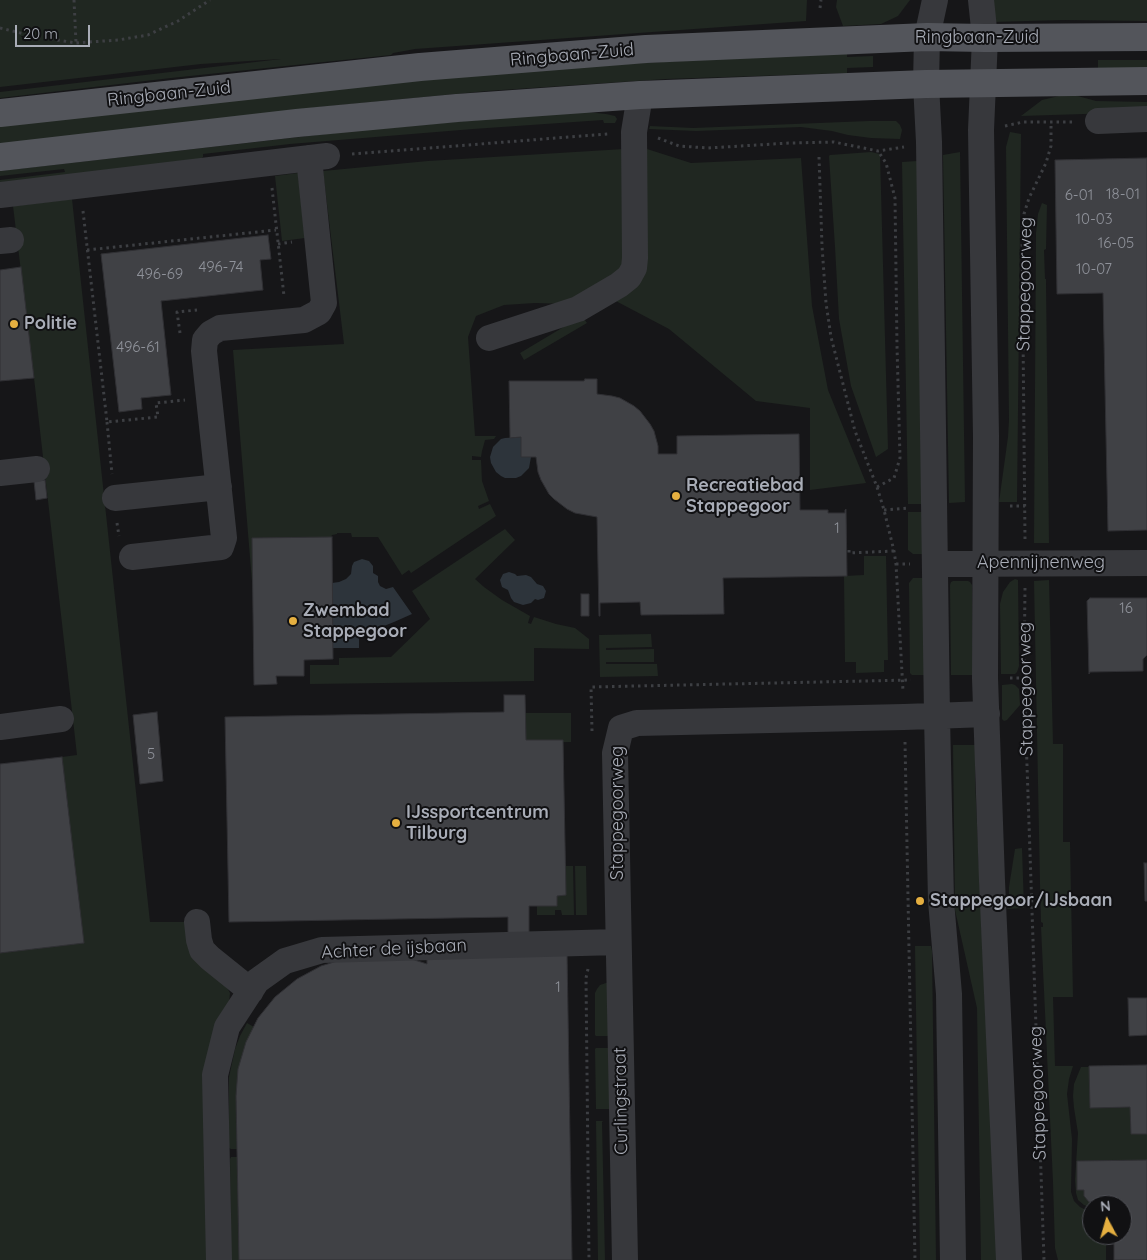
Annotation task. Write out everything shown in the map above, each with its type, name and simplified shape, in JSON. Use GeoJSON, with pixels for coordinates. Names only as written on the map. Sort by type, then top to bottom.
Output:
{"type":"FeatureCollection","features":[{"type":"Feature","properties":{"kind":"main road","name":"Ringbaan-Zuid"},"geometry":{"type":"LineString","coordinates":[[0,113],[430,66],[646,49],[927,37],[1147,37]]}},
{"type":"Feature","properties":{"kind":"main road"},"geometry":{"type":"LineString","coordinates":[[0,157],[297,123],[457,108],[640,95],[926,84],[1147,81]]}},
{"type":"Feature","properties":{"kind":"street"},"geometry":{"type":"LineString","coordinates":[[934,0],[927,37],[926,84],[929,142],[942,901],[949,994],[953,1260]]}},
{"type":"Feature","properties":{"kind":"street","name":"Stappegoorweg"},"geometry":{"type":"LineString","coordinates":[[981,0],[985,38],[982,130],[986,436],[985,678],[1009,1260]]}},
{"type":"Feature","properties":{"kind":"street"},"geometry":{"type":"LineString","coordinates":[[490,338],[578,309],[629,277],[634,268],[635,258],[634,132],[640,95]]}},
{"type":"Feature","properties":{"kind":"street"},"geometry":{"type":"LineString","coordinates":[[1098,121],[1147,119]]}},
{"type":"Feature","properties":{"kind":"street"},"geometry":{"type":"LineString","coordinates":[[0,195],[318,157],[324,303],[319,312],[304,320],[220,328],[211,333],[205,340],[204,351],[224,538],[221,547],[132,557]]}},
{"type":"Feature","properties":{"kind":"street"},"geometry":{"type":"LineString","coordinates":[[0,473],[37,469]]}},
{"type":"Feature","properties":{"kind":"street"},"geometry":{"type":"LineString","coordinates":[[115,498],[219,487]]}},
{"type":"Feature","properties":{"kind":"street","name":"Apennijnenweg"},"geometry":{"type":"LineString","coordinates":[[936,564],[1147,563]]}},
{"type":"Feature","properties":{"kind":"street","name":"Stappegoorweg"},"geometry":{"type":"LineString","coordinates":[[618,942],[615,752],[620,728],[637,723],[904,718],[987,714]]}},
{"type":"Feature","properties":{"kind":"street"},"geometry":{"type":"LineString","coordinates":[[0,727],[61,719]]}},
{"type":"Feature","properties":{"kind":"street"},"geometry":{"type":"LineString","coordinates":[[197,922],[202,950],[251,991]]}},
{"type":"Feature","properties":{"kind":"street","name":"Achter de ijsbaan"},"geometry":{"type":"LineString","coordinates":[[219,1260],[215,1075],[227,1027],[258,981],[285,961],[322,950],[618,942]]}},
{"type":"Feature","properties":{"kind":"street","name":"Curlingstraat"},"geometry":{"type":"LineString","coordinates":[[618,942],[624,1260]]}},
{"type":"Feature","properties":{"kind":"path"},"geometry":{"type":"LineString","coordinates":[[74,0],[76,43]]}},
{"type":"Feature","properties":{"kind":"path"},"geometry":{"type":"LineString","coordinates":[[0,28],[76,43],[118,40],[148,35],[178,22],[210,0]]}},
{"type":"Feature","properties":{"kind":"path"},"geometry":{"type":"LineString","coordinates":[[820,8],[821,0]]}},
{"type":"Feature","properties":{"kind":"path","name":"Stappegoorweg"},"geometry":{"type":"LineString","coordinates":[[1044,1260],[1025,688],[1022,231],[1024,214],[1029,198],[1046,163],[1051,146],[1051,122]]}},
{"type":"Feature","properties":{"kind":"path"},"geometry":{"type":"LineString","coordinates":[[318,157],[634,132],[656,137],[678,146],[708,148],[834,142],[878,151],[886,163],[895,198],[900,458],[894,478],[877,487]]}},
{"type":"Feature","properties":{"kind":"path"},"geometry":{"type":"LineString","coordinates":[[819,157],[822,246],[826,303],[831,337],[855,431],[884,510],[896,564],[903,681],[916,1260]]}},
{"type":"Feature","properties":{"kind":"path"},"geometry":{"type":"LineString","coordinates":[[80,186],[107,422],[158,417],[156,404],[187,400]]}},
{"type":"Feature","properties":{"kind":"path"},"geometry":{"type":"LineString","coordinates":[[88,250],[276,230]]}},
{"type":"Feature","properties":{"kind":"path"},"geometry":{"type":"LineString","coordinates":[[849,550],[849,553],[894,551]]}},
{"type":"Feature","properties":{"kind":"path"},"geometry":{"type":"LineString","coordinates":[[724,685],[903,681]]}},
{"type":"Feature","properties":{"kind":"shaded area"},"geometry":{"type":"Polygon","coordinates":[[[0,0],[807,0],[806,21],[415,49],[391,55],[0,98],[0,92],[281,59],[201,64],[0,87],[0,0]]]}},
{"type":"Feature","properties":{"kind":"shaded area"},"geometry":{"type":"Polygon","coordinates":[[[837,0],[910,0],[898,16],[881,24],[843,26],[836,7],[837,0]]]}},
{"type":"Feature","properties":{"kind":"shaded area"},"geometry":{"type":"Polygon","coordinates":[[[991,0],[1147,0],[1147,21],[1064,20],[992,22],[991,0]]]}},
{"type":"Feature","properties":{"kind":"shaded area"},"geometry":{"type":"Polygon","coordinates":[[[847,52],[847,57],[873,56],[873,67],[847,68],[847,73],[666,79],[487,91],[320,107],[0,144],[0,125],[331,87],[571,67],[847,52]]]}},
{"type":"Feature","properties":{"kind":"shaded area"},"geometry":{"type":"Polygon","coordinates":[[[1098,60],[1147,60],[1147,68],[1098,68],[1098,60]]]}},
{"type":"Feature","properties":{"kind":"shaded area"},"geometry":{"type":"Polygon","coordinates":[[[1074,95],[1096,101],[1147,102],[1147,112],[1021,116],[1042,100],[1074,95]]]}},
{"type":"Feature","properties":{"kind":"shaded area"},"geometry":{"type":"Polygon","coordinates":[[[587,112],[615,116],[617,119],[615,123],[604,123],[603,120],[290,144],[203,154],[203,157],[194,164],[0,186],[0,180],[65,172],[64,169],[0,176],[0,171],[352,131],[587,112]]]}},
{"type":"Feature","properties":{"kind":"shaded area"},"geometry":{"type":"Polygon","coordinates":[[[896,121],[902,130],[900,139],[871,138],[801,127],[696,131],[649,129],[650,126],[693,128],[896,121]]]}},
{"type":"Feature","properties":{"kind":"shaded area"},"geometry":{"type":"Polygon","coordinates":[[[1010,132],[1021,134],[1017,502],[999,502],[1009,420],[1006,147],[1010,132]]]}},
{"type":"Feature","properties":{"kind":"shaded area"},"geometry":{"type":"Polygon","coordinates":[[[624,149],[624,264],[614,274],[570,304],[535,303],[504,305],[476,316],[468,337],[475,436],[496,436],[494,439],[485,440],[481,457],[472,456],[472,460],[481,460],[482,481],[489,501],[478,506],[479,509],[490,504],[496,516],[411,573],[409,570],[402,575],[378,537],[352,537],[351,533],[337,533],[331,537],[253,538],[253,594],[233,350],[344,344],[323,171],[428,161],[624,149]]]}},
{"type":"Feature","properties":{"kind":"shaded area"},"geometry":{"type":"Polygon","coordinates":[[[647,149],[691,163],[801,158],[812,306],[828,390],[866,483],[810,490],[810,408],[756,401],[669,329],[612,299],[643,275],[647,149]]]}},
{"type":"Feature","properties":{"kind":"shaded area"},"geometry":{"type":"Polygon","coordinates":[[[871,152],[880,154],[888,449],[876,457],[851,386],[839,319],[829,156],[871,152]]]}},
{"type":"Feature","properties":{"kind":"shaded area"},"geometry":{"type":"Polygon","coordinates":[[[960,152],[965,502],[949,503],[943,155],[960,152]]]}},
{"type":"Feature","properties":{"kind":"shaded area"},"geometry":{"type":"Polygon","coordinates":[[[917,161],[922,504],[908,504],[902,162],[917,161]]]}},
{"type":"Feature","properties":{"kind":"shaded area"},"geometry":{"type":"Polygon","coordinates":[[[298,173],[305,238],[282,241],[275,176],[298,173]]]}},
{"type":"Feature","properties":{"kind":"shaded area"},"geometry":{"type":"Polygon","coordinates":[[[72,199],[150,922],[192,922],[230,993],[206,1260],[0,1260],[0,953],[83,942],[62,757],[77,755],[13,206],[72,199]]]}},
{"type":"Feature","properties":{"kind":"shaded area"},"geometry":{"type":"Polygon","coordinates":[[[1042,203],[1047,205],[1046,249],[1044,250],[1046,279],[1049,543],[1034,543],[1036,233],[1038,214],[1042,203]]]}},
{"type":"Feature","properties":{"kind":"shaded area"},"geometry":{"type":"Polygon","coordinates":[[[582,316],[587,323],[524,360],[520,353],[582,316]]]}},
{"type":"Feature","properties":{"kind":"shaded area"},"geometry":{"type":"Polygon","coordinates":[[[521,437],[521,457],[531,457],[529,468],[521,476],[505,478],[496,472],[491,463],[490,457],[493,447],[501,439],[521,437]]]}},
{"type":"Feature","properties":{"kind":"shaded area"},"geometry":{"type":"Polygon","coordinates":[[[908,512],[922,512],[923,554],[913,554],[908,550],[908,512]]]}},
{"type":"Feature","properties":{"kind":"shaded area"},"geometry":{"type":"Polygon","coordinates":[[[505,529],[515,540],[475,579],[502,600],[530,616],[528,623],[531,624],[534,617],[575,628],[589,639],[589,649],[534,648],[534,681],[310,684],[310,665],[339,665],[339,658],[391,657],[430,619],[412,591],[505,529]]]}},
{"type":"Feature","properties":{"kind":"shaded area"},"geometry":{"type":"Polygon","coordinates":[[[864,556],[886,556],[888,660],[884,660],[884,672],[856,673],[856,662],[845,662],[844,576],[864,575],[864,556]]]}},
{"type":"Feature","properties":{"kind":"shaded area"},"geometry":{"type":"Polygon","coordinates":[[[362,559],[369,561],[373,566],[373,573],[378,576],[380,586],[386,589],[393,587],[412,614],[384,626],[363,629],[363,632],[359,633],[359,648],[333,648],[332,583],[346,579],[351,574],[354,562],[362,559]]]}},
{"type":"Feature","properties":{"kind":"shaded area"},"geometry":{"type":"Polygon","coordinates":[[[509,572],[517,576],[526,575],[531,577],[537,584],[543,586],[546,591],[544,598],[535,599],[531,603],[523,605],[514,602],[508,590],[502,587],[500,580],[503,574],[509,572]]]}},
{"type":"Feature","properties":{"kind":"shaded area"},"geometry":{"type":"Polygon","coordinates":[[[913,578],[923,578],[925,675],[912,675],[910,673],[909,583],[913,578]]]}},
{"type":"Feature","properties":{"kind":"shaded area"},"geometry":{"type":"Polygon","coordinates":[[[1015,579],[1018,580],[1019,666],[1015,674],[1001,674],[1000,604],[1003,592],[1010,582],[1015,579]]]}},
{"type":"Feature","properties":{"kind":"shaded area"},"geometry":{"type":"Polygon","coordinates":[[[1049,580],[1053,744],[1063,744],[1063,842],[1070,842],[1073,997],[1053,997],[1055,1066],[1073,1066],[1067,1094],[1072,1139],[1071,1192],[1074,1201],[1082,1208],[1082,1245],[1106,1245],[1106,1260],[1058,1260],[1055,1248],[1041,927],[1043,927],[1043,923],[1041,922],[1034,581],[1049,580]]]}},
{"type":"Feature","properties":{"kind":"shaded area"},"geometry":{"type":"Polygon","coordinates":[[[953,581],[968,581],[972,585],[973,675],[951,675],[950,585],[953,581]]]}},
{"type":"Feature","properties":{"kind":"shaded area"},"geometry":{"type":"Polygon","coordinates":[[[651,634],[652,647],[606,648],[606,650],[654,649],[654,662],[606,662],[606,664],[657,664],[658,676],[600,677],[599,635],[651,634]]]}},
{"type":"Feature","properties":{"kind":"shaded area"},"geometry":{"type":"Polygon","coordinates":[[[1012,684],[1019,689],[1020,705],[1004,721],[1002,719],[1002,685],[1012,684]]]}},
{"type":"Feature","properties":{"kind":"shaded area"},"geometry":{"type":"Polygon","coordinates":[[[525,713],[571,713],[571,742],[526,743],[525,713]]]}},
{"type":"Feature","properties":{"kind":"shaded area"},"geometry":{"type":"Polygon","coordinates":[[[953,745],[975,745],[997,1260],[981,1260],[977,1008],[955,910],[953,745]]]}},
{"type":"Feature","properties":{"kind":"shaded area"},"geometry":{"type":"Polygon","coordinates":[[[1022,848],[1024,908],[1007,909],[1009,907],[1009,887],[1015,849],[1022,848]]]}},
{"type":"Feature","properties":{"kind":"shaded area"},"geometry":{"type":"Polygon","coordinates":[[[556,866],[573,866],[574,915],[562,915],[561,910],[555,910],[555,915],[537,915],[537,906],[557,906],[556,866]]]}},
{"type":"Feature","properties":{"kind":"shaded area"},"geometry":{"type":"Polygon","coordinates":[[[575,866],[586,866],[587,915],[576,915],[575,866]]]}},
{"type":"Feature","properties":{"kind":"shaded area"},"geometry":{"type":"Polygon","coordinates":[[[915,946],[931,946],[932,951],[936,1260],[920,1260],[915,946]]]}},
{"type":"Feature","properties":{"kind":"shaded area"},"geometry":{"type":"Polygon","coordinates":[[[609,982],[610,1036],[596,1036],[595,993],[600,985],[609,982]]]}},
{"type":"Feature","properties":{"kind":"shaded area"},"geometry":{"type":"Polygon","coordinates":[[[247,1023],[254,1027],[236,1096],[237,1149],[231,1149],[229,1148],[229,1077],[235,1049],[247,1023]]]}},
{"type":"Feature","properties":{"kind":"shaded area"},"geometry":{"type":"Polygon","coordinates":[[[596,1048],[610,1048],[611,1109],[596,1109],[596,1048]]]}},
{"type":"Feature","properties":{"kind":"shaded area"},"geometry":{"type":"Polygon","coordinates":[[[1081,1067],[1089,1067],[1090,1108],[1130,1107],[1131,1134],[1147,1134],[1147,1160],[1077,1161],[1077,1190],[1084,1190],[1082,1203],[1078,1200],[1075,1180],[1078,1133],[1073,1096],[1074,1084],[1081,1067]]]}},
{"type":"Feature","properties":{"kind":"shaded area"},"geometry":{"type":"Polygon","coordinates":[[[596,1121],[603,1121],[605,1260],[598,1260],[596,1121]]]}},
{"type":"Feature","properties":{"kind":"shaded area"},"geometry":{"type":"Polygon","coordinates":[[[231,1157],[237,1157],[239,1260],[231,1260],[231,1157]]]}},
{"type":"Feature","properties":{"kind":"building"},"geometry":{"type":"Polygon","coordinates":[[[1147,158],[1147,530],[1108,531],[1103,293],[1057,294],[1055,160],[1147,158]]]}},
{"type":"Feature","properties":{"kind":"building"},"geometry":{"type":"Polygon","coordinates":[[[268,235],[271,259],[260,260],[263,290],[161,301],[171,395],[141,398],[142,409],[119,412],[101,254],[268,235]]]}},
{"type":"Feature","properties":{"kind":"building","name":"Politie"},"geometry":{"type":"Polygon","coordinates":[[[21,267],[34,378],[0,381],[0,270],[21,267]]]}},
{"type":"Feature","properties":{"kind":"building","name":"Recreatiebad Stappegoor"},"geometry":{"type":"Polygon","coordinates":[[[585,379],[597,379],[597,394],[620,398],[640,411],[654,431],[658,454],[677,454],[677,436],[799,434],[800,510],[828,510],[828,513],[845,513],[846,509],[847,576],[723,578],[724,614],[641,615],[640,602],[600,603],[599,616],[597,517],[575,513],[554,499],[541,480],[536,457],[521,457],[521,437],[510,438],[509,381],[584,381],[585,379]]]}},
{"type":"Feature","properties":{"kind":"building"},"geometry":{"type":"Polygon","coordinates":[[[45,480],[47,498],[36,500],[34,481],[45,480]]]}},
{"type":"Feature","properties":{"kind":"building","name":"Zwembad Stappegoor"},"geometry":{"type":"Polygon","coordinates":[[[332,537],[333,659],[304,660],[304,676],[276,676],[277,684],[254,685],[252,538],[332,537]]]}},
{"type":"Feature","properties":{"kind":"building"},"geometry":{"type":"Polygon","coordinates":[[[581,594],[589,594],[589,616],[581,616],[581,594]]]}},
{"type":"Feature","properties":{"kind":"building"},"geometry":{"type":"Polygon","coordinates":[[[1090,598],[1147,598],[1147,655],[1143,659],[1143,671],[1090,672],[1089,674],[1087,601],[1090,598]]]}},
{"type":"Feature","properties":{"kind":"building","name":"IJssportcentrum Tilburg"},"geometry":{"type":"Polygon","coordinates":[[[504,695],[525,695],[526,740],[563,740],[566,895],[557,896],[557,906],[529,906],[529,933],[508,933],[508,917],[229,922],[225,717],[504,712],[504,695]]]}},
{"type":"Feature","properties":{"kind":"building"},"geometry":{"type":"Polygon","coordinates":[[[157,712],[163,781],[140,784],[133,715],[157,712]]]}},
{"type":"Feature","properties":{"kind":"building"},"geometry":{"type":"Polygon","coordinates":[[[62,757],[84,943],[0,953],[0,764],[62,757]]]}},
{"type":"Feature","properties":{"kind":"building"},"geometry":{"type":"Polygon","coordinates":[[[1144,863],[1147,863],[1147,901],[1145,901],[1144,863]]]}},
{"type":"Feature","properties":{"kind":"building"},"geometry":{"type":"Polygon","coordinates":[[[567,952],[572,1260],[239,1260],[236,1096],[238,1069],[246,1042],[258,1018],[275,997],[297,979],[321,966],[347,958],[402,956],[427,964],[427,954],[567,952]]]}},
{"type":"Feature","properties":{"kind":"building"},"geometry":{"type":"Polygon","coordinates":[[[1128,998],[1147,998],[1147,1035],[1129,1036],[1128,998]]]}},
{"type":"Feature","properties":{"kind":"building"},"geometry":{"type":"Polygon","coordinates":[[[1147,1065],[1147,1134],[1131,1134],[1130,1107],[1090,1108],[1089,1066],[1147,1065]]]}},
{"type":"Feature","properties":{"kind":"building"},"geometry":{"type":"Polygon","coordinates":[[[1147,1160],[1147,1260],[1114,1260],[1114,1245],[1132,1245],[1132,1195],[1084,1195],[1084,1190],[1077,1190],[1077,1161],[1147,1160]]]}},
{"type":"Feature","properties":{"kind":"place","name":"Politie"},"geometry":{"type":"Point","coordinates":[14,324]}},
{"type":"Feature","properties":{"kind":"place","name":"Recreatiebad Stappegoor"},"geometry":{"type":"Point","coordinates":[676,496]}},
{"type":"Feature","properties":{"kind":"place","name":"Zwembad Stappegoor"},"geometry":{"type":"Point","coordinates":[293,621]}},
{"type":"Feature","properties":{"kind":"place","name":"IJssportcentrum Tilburg"},"geometry":{"type":"Point","coordinates":[396,823]}},
{"type":"Feature","properties":{"kind":"place","name":"Stappegoor/IJsbaan"},"geometry":{"type":"Point","coordinates":[920,901]}}]}
